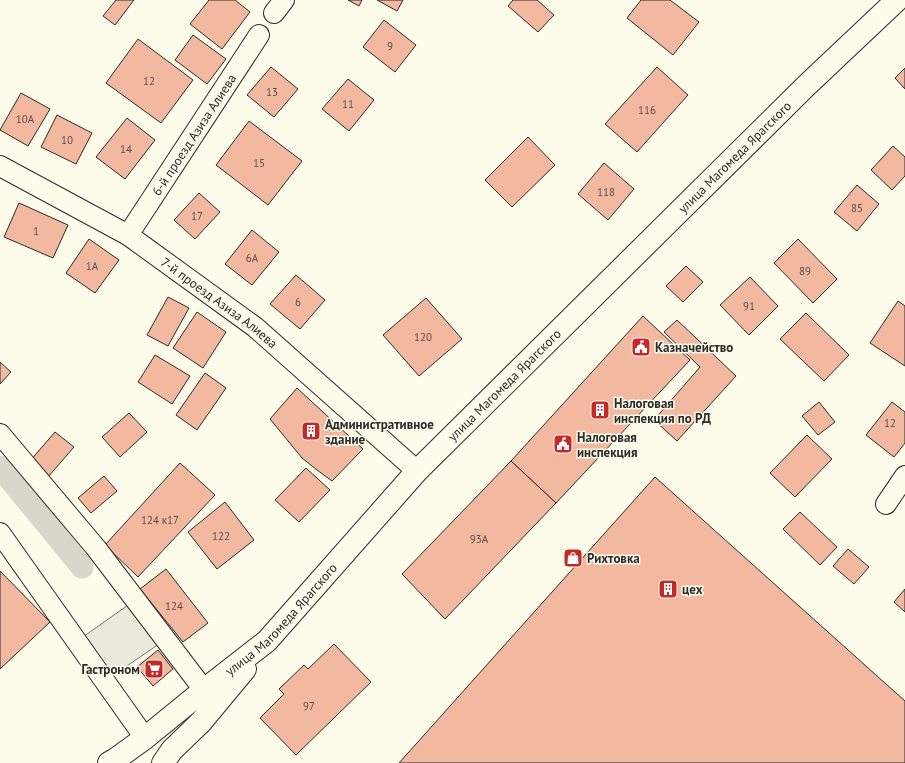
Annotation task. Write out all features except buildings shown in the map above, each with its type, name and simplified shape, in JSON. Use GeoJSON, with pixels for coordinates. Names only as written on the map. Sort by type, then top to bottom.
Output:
{"type":"FeatureCollection","features":[{"type":"Feature","properties":{"kind":"main road","name":"улица Магомеда Ярагского"},"geometry":{"type":"LineString","coordinates":[[109,763],[145,738],[267,641],[417,471],[807,85],[897,0]]}},
{"type":"Feature","properties":{"kind":"main road"},"geometry":{"type":"LineString","coordinates":[[163,763],[172,750],[201,722],[267,641]]}},
{"type":"Feature","properties":{"kind":"street","name":"6-й проезд Азиза Алиева"},"geometry":{"type":"LineString","coordinates":[[128,235],[259,35]]}},
{"type":"Feature","properties":{"kind":"street","name":"7-й проезд Азиза Алиева"},"geometry":{"type":"LineString","coordinates":[[0,166],[128,235],[255,326],[417,471]]}},
{"type":"Feature","properties":{"kind":"street"},"geometry":{"type":"LineString","coordinates":[[0,434],[96,548],[204,690]]}},
{"type":"Feature","properties":{"kind":"street"},"geometry":{"type":"LineString","coordinates":[[886,504],[905,476]]}},
{"type":"Feature","properties":{"kind":"street"},"geometry":{"type":"LineString","coordinates":[[0,533],[145,738]]}},
{"type":"Feature","properties":{"kind":"shaded area"},"geometry":{"type":"Polygon","coordinates":[[[131,603],[159,644],[108,679],[80,639],[131,603]]]}},
{"type":"Feature","properties":{"kind":"waterway"},"geometry":{"type":"LineString","coordinates":[[0,467],[82,567]]}},
{"type":"Feature","properties":{"kind":"place","name":"Казначейство"},"geometry":{"type":"Point","coordinates":[641,347]}},
{"type":"Feature","properties":{"kind":"place","name":"Налоговая инспекция по РД"},"geometry":{"type":"Point","coordinates":[600,410]}},
{"type":"Feature","properties":{"kind":"place","name":"Административное здание"},"geometry":{"type":"Point","coordinates":[311,431]}},
{"type":"Feature","properties":{"kind":"place","name":"Налоговая инспекция"},"geometry":{"type":"Point","coordinates":[563,444]}},
{"type":"Feature","properties":{"kind":"place","name":"Рихтовка"},"geometry":{"type":"Point","coordinates":[573,558]}},
{"type":"Feature","properties":{"kind":"place","name":"цех"},"geometry":{"type":"Point","coordinates":[668,589]}},
{"type":"Feature","properties":{"kind":"place","name":"Гастроном"},"geometry":{"type":"Point","coordinates":[154,669]}}]}
